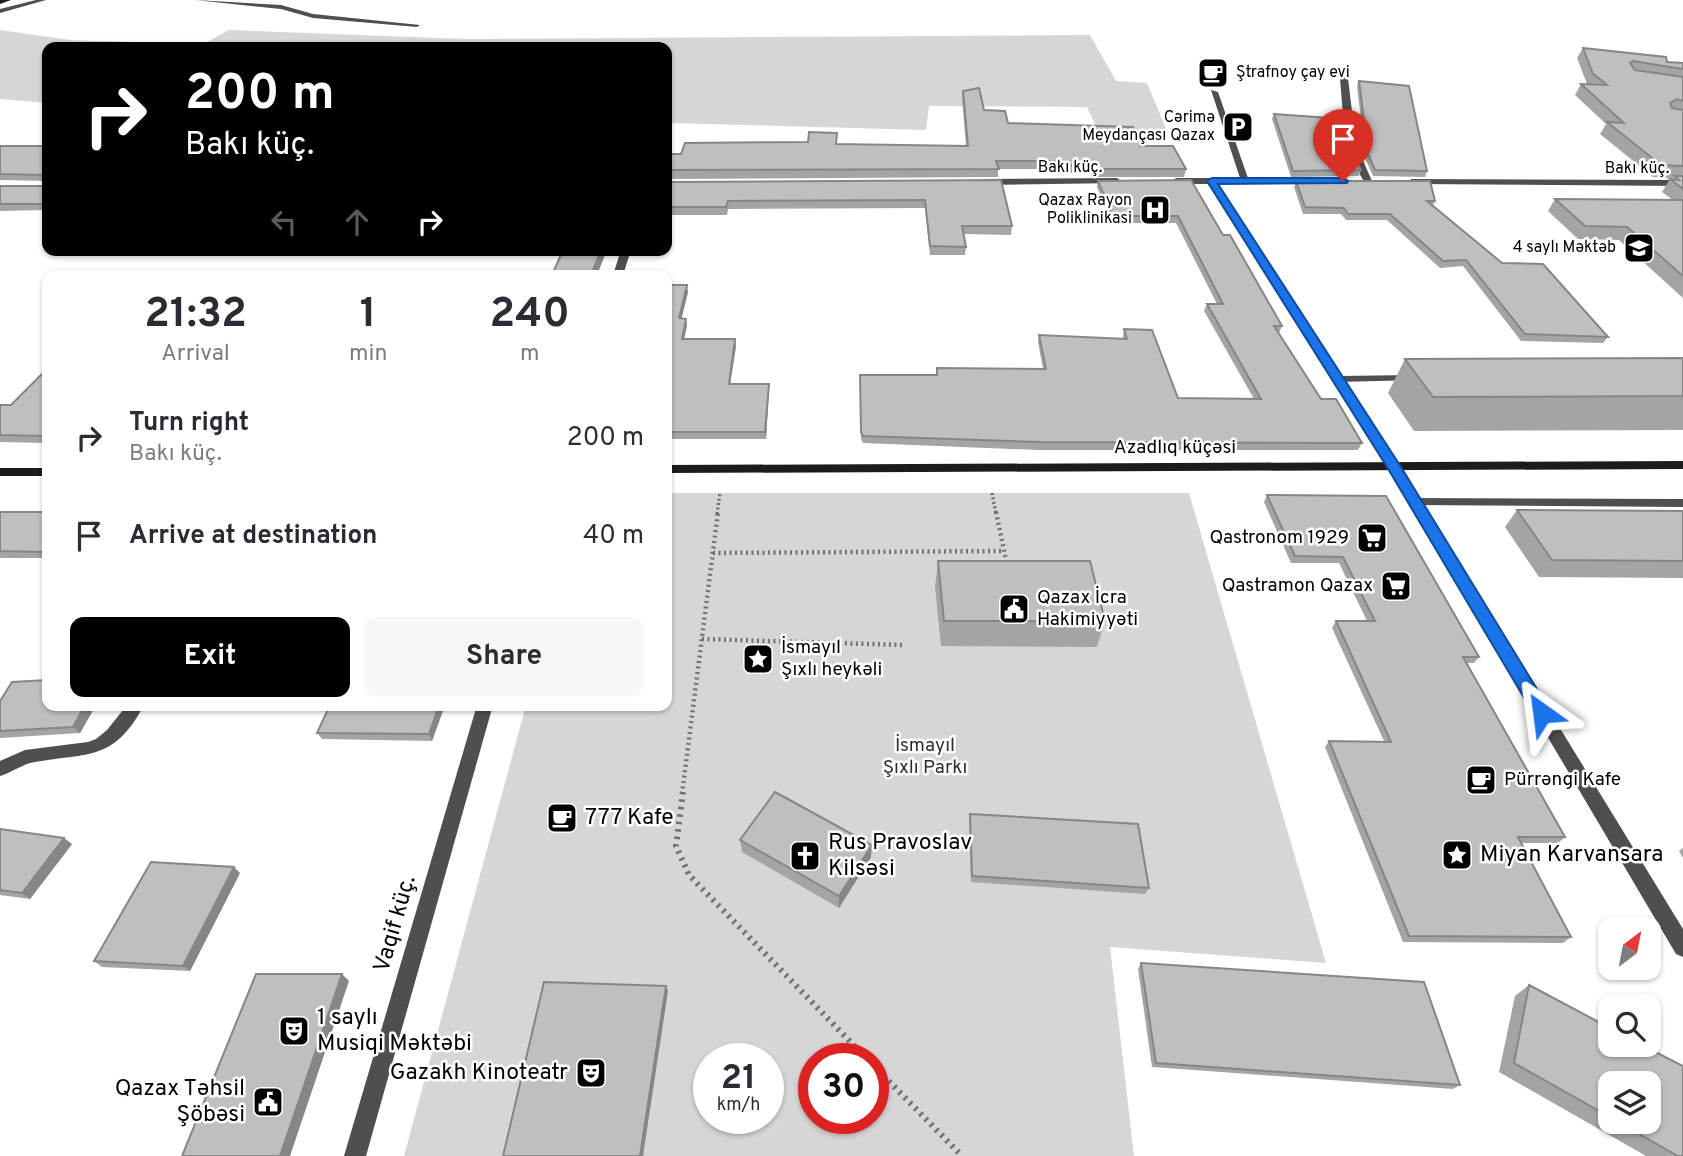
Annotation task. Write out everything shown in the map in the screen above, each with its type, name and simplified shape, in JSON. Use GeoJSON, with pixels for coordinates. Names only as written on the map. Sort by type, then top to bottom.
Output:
{"type":"FeatureCollection","features":[{"type":"Feature","properties":{"kind":"street"},"geometry":{"type":"LineString","coordinates":[[0,2],[8,0]]}},
{"type":"Feature","properties":{"kind":"street"},"geometry":{"type":"LineString","coordinates":[[0,11],[43,0]]}},
{"type":"Feature","properties":{"kind":"street"},"geometry":{"type":"LineString","coordinates":[[198,0],[281,7],[313,16],[417,25]]}},
{"type":"Feature","properties":{"kind":"street"},"geometry":{"type":"LineString","coordinates":[[1344,78],[1350,142],[1356,164],[1368,181]]}},
{"type":"Feature","properties":{"kind":"street"},"geometry":{"type":"LineString","coordinates":[[1213,92],[1245,181]]}},
{"type":"Feature","properties":{"kind":"street","name":"Bakı küç."},"geometry":{"type":"LineString","coordinates":[[974,182],[1128,181]]}},
{"type":"Feature","properties":{"kind":"street"},"geometry":{"type":"LineString","coordinates":[[1170,181],[1327,181]]}},
{"type":"Feature","properties":{"kind":"street"},"geometry":{"type":"LineString","coordinates":[[1212,181],[1394,467],[1683,947]]}},
{"type":"Feature","properties":{"kind":"street"},"geometry":{"type":"LineString","coordinates":[[1354,181],[1382,181]]}},
{"type":"Feature","properties":{"kind":"street","name":"Bakı küç."},"geometry":{"type":"LineString","coordinates":[[1410,181],[1683,183]]}},
{"type":"Feature","properties":{"kind":"street"},"geometry":{"type":"LineString","coordinates":[[1338,379],[1432,378]]}},
{"type":"Feature","properties":{"kind":"street","name":"Azadlıq küçəsi"},"geometry":{"type":"LineString","coordinates":[[672,469],[1683,465]]}},
{"type":"Feature","properties":{"kind":"street"},"geometry":{"type":"LineString","coordinates":[[0,472],[42,472]]}},
{"type":"Feature","properties":{"kind":"street"},"geometry":{"type":"LineString","coordinates":[[1415,502],[1683,503]]}},
{"type":"Feature","properties":{"kind":"street"},"geometry":{"type":"LineString","coordinates":[[0,769],[25,758],[89,749],[102,744],[113,736],[132,711]]}},
{"type":"Feature","properties":{"kind":"street","name":"Vaqif küç."},"geometry":{"type":"LineString","coordinates":[[355,1156],[483,711]]}},
{"type":"Feature","properties":{"kind":"path"},"geometry":{"type":"LineString","coordinates":[[720,493],[676,846],[689,875],[852,1043]]}},
{"type":"Feature","properties":{"kind":"path"},"geometry":{"type":"LineString","coordinates":[[992,494],[1009,575]]}},
{"type":"Feature","properties":{"kind":"path"},"geometry":{"type":"LineString","coordinates":[[713,553],[1004,551]]}},
{"type":"Feature","properties":{"kind":"path"},"geometry":{"type":"LineString","coordinates":[[702,639],[904,645]]}},
{"type":"Feature","properties":{"kind":"path"},"geometry":{"type":"LineString","coordinates":[[889,1081],[962,1156]]}},
{"type":"Feature","properties":{"kind":"green space"},"geometry":{"type":"Polygon","coordinates":[[[0,30],[70,40],[136,42],[42,42],[42,103],[0,99],[0,30]]]}},
{"type":"Feature","properties":{"kind":"green space"},"geometry":{"type":"Polygon","coordinates":[[[229,30],[466,39],[1090,35],[1116,81],[1147,83],[1167,131],[1097,129],[1087,107],[929,106],[926,130],[672,123],[672,42],[207,42],[229,30]]]}},
{"type":"Feature","properties":{"kind":"green space","name":"İsmayıl Şıxlı Parkı"},"geometry":{"type":"Polygon","coordinates":[[[672,493],[1189,493],[1326,963],[1110,947],[1134,1156],[404,1156],[524,711],[672,711],[672,493]]]}},
{"type":"Feature","properties":{"kind":"building"},"geometry":{"type":"Polygon","coordinates":[[[1583,48],[1666,57],[1667,62],[1683,63],[1683,69],[1633,61],[1630,63],[1635,70],[1683,77],[1683,101],[1677,99],[1670,103],[1672,108],[1683,110],[1683,166],[1661,165],[1607,122],[1624,123],[1581,84],[1607,85],[1593,74],[1583,48]]]}},
{"type":"Feature","properties":{"kind":"building"},"geometry":{"type":"Polygon","coordinates":[[[1359,81],[1409,86],[1427,171],[1375,170],[1361,138],[1359,120],[1364,120],[1359,81]]]}},
{"type":"Feature","properties":{"kind":"building"},"geometry":{"type":"Polygon","coordinates":[[[979,88],[984,110],[1005,111],[1008,123],[1133,127],[1140,146],[1173,146],[1186,169],[1094,169],[1092,165],[1062,165],[1061,161],[996,161],[999,169],[672,170],[672,154],[681,154],[685,143],[808,142],[809,132],[837,133],[836,144],[968,146],[963,91],[979,88]]]}},
{"type":"Feature","properties":{"kind":"building"},"geometry":{"type":"Polygon","coordinates":[[[1274,114],[1344,119],[1352,150],[1361,170],[1293,171],[1274,114]]]}},
{"type":"Feature","properties":{"kind":"building"},"geometry":{"type":"Polygon","coordinates":[[[0,146],[42,146],[42,175],[0,174],[0,146]]]}},
{"type":"Feature","properties":{"kind":"building"},"geometry":{"type":"Polygon","coordinates":[[[1675,176],[1683,176],[1683,189],[1670,179],[1679,180],[1675,176]]]}},
{"type":"Feature","properties":{"kind":"building"},"geometry":{"type":"Polygon","coordinates":[[[1001,180],[1012,226],[962,226],[966,247],[930,246],[925,200],[728,201],[726,207],[672,207],[672,182],[1001,180]]]}},
{"type":"Feature","properties":{"kind":"building"},"geometry":{"type":"Polygon","coordinates":[[[1191,180],[1223,235],[1230,235],[1282,326],[1274,326],[1321,399],[1336,399],[1362,443],[1039,442],[863,436],[860,375],[937,375],[937,368],[1046,369],[1039,335],[1127,339],[1124,329],[1152,330],[1178,398],[1261,399],[1207,304],[1223,304],[1178,216],[1113,216],[1098,181],[1191,180]]]}},
{"type":"Feature","properties":{"kind":"building"},"geometry":{"type":"Polygon","coordinates":[[[1296,181],[1430,181],[1435,201],[1427,201],[1502,263],[1543,264],[1608,337],[1525,334],[1466,260],[1443,261],[1390,214],[1348,214],[1344,208],[1305,207],[1296,181]]]}},
{"type":"Feature","properties":{"kind":"building"},"geometry":{"type":"Polygon","coordinates":[[[0,186],[42,186],[42,204],[0,204],[0,186]]]}},
{"type":"Feature","properties":{"kind":"building"},"geometry":{"type":"Polygon","coordinates":[[[1555,199],[1683,200],[1683,276],[1627,227],[1585,226],[1555,199]]]}},
{"type":"Feature","properties":{"kind":"building"},"geometry":{"type":"Polygon","coordinates":[[[560,256],[599,256],[593,270],[554,270],[560,256]]]}},
{"type":"Feature","properties":{"kind":"building"},"geometry":{"type":"Polygon","coordinates":[[[672,285],[687,285],[679,318],[686,319],[682,339],[735,339],[729,384],[769,384],[765,432],[672,432],[672,285]]]}},
{"type":"Feature","properties":{"kind":"building"},"geometry":{"type":"Polygon","coordinates":[[[1683,358],[1683,396],[1433,397],[1405,359],[1683,358]]]}},
{"type":"Feature","properties":{"kind":"building"},"geometry":{"type":"Polygon","coordinates":[[[42,374],[42,436],[0,435],[0,405],[11,405],[42,374]]]}},
{"type":"Feature","properties":{"kind":"building"},"geometry":{"type":"Polygon","coordinates":[[[1267,495],[1386,496],[1479,657],[1463,657],[1565,837],[1518,837],[1571,937],[1409,936],[1329,741],[1391,742],[1336,621],[1375,621],[1343,557],[1295,556],[1267,495]]]}},
{"type":"Feature","properties":{"kind":"building"},"geometry":{"type":"Polygon","coordinates":[[[1517,510],[1683,511],[1683,561],[1552,560],[1517,510]]]}},
{"type":"Feature","properties":{"kind":"building"},"geometry":{"type":"Polygon","coordinates":[[[0,512],[42,512],[42,552],[0,551],[0,512]]]}},
{"type":"Feature","properties":{"kind":"building"},"geometry":{"type":"Polygon","coordinates":[[[938,561],[1090,561],[1105,621],[944,621],[938,561]]]}},
{"type":"Feature","properties":{"kind":"building"},"geometry":{"type":"Polygon","coordinates":[[[42,680],[42,711],[82,711],[73,727],[0,731],[0,701],[12,682],[42,680]]]}},
{"type":"Feature","properties":{"kind":"building"},"geometry":{"type":"Polygon","coordinates":[[[327,711],[437,711],[429,734],[317,733],[327,711]]]}},
{"type":"Feature","properties":{"kind":"building"},"geometry":{"type":"Polygon","coordinates":[[[775,792],[872,845],[839,896],[740,840],[775,792]]]}},
{"type":"Feature","properties":{"kind":"building"},"geometry":{"type":"Polygon","coordinates":[[[970,814],[1138,824],[1149,888],[972,876],[970,814]]]}},
{"type":"Feature","properties":{"kind":"building"},"geometry":{"type":"Polygon","coordinates":[[[0,829],[64,838],[22,893],[0,890],[0,829]]]}},
{"type":"Feature","properties":{"kind":"building"},"geometry":{"type":"Polygon","coordinates":[[[151,862],[234,867],[183,966],[94,961],[151,862]]]}},
{"type":"Feature","properties":{"kind":"building"},"geometry":{"type":"Polygon","coordinates":[[[1141,963],[1424,982],[1460,1085],[1156,1063],[1141,963]]]}},
{"type":"Feature","properties":{"kind":"building"},"geometry":{"type":"Polygon","coordinates":[[[256,974],[342,974],[280,1156],[182,1156],[256,974]]]}},
{"type":"Feature","properties":{"kind":"building","name":"Gazakh Kinoteatr"},"geometry":{"type":"Polygon","coordinates":[[[544,982],[666,986],[640,1156],[503,1156],[544,982]]]}},
{"type":"Feature","properties":{"kind":"building"},"geometry":{"type":"Polygon","coordinates":[[[1529,985],[1598,1022],[1598,1057],[1661,1057],[1661,1055],[1683,1066],[1683,1156],[1678,1156],[1639,1134],[1661,1134],[1661,1071],[1598,1071],[1598,1110],[1514,1063],[1529,985]]]}},
{"type":"Feature","properties":{"kind":"place","name":"Ştrafnoy çay evi"},"geometry":{"type":"Point","coordinates":[1213,73]}},
{"type":"Feature","properties":{"kind":"place","name":"Cərimə Meydançası Qazax"},"geometry":{"type":"Point","coordinates":[1238,127]}},
{"type":"Feature","properties":{"kind":"place","name":"Qazax Rayon Poliklinikasi"},"geometry":{"type":"Point","coordinates":[1155,210]}},
{"type":"Feature","properties":{"kind":"place","name":"4 saylı Məktəb"},"geometry":{"type":"Point","coordinates":[1639,248]}},
{"type":"Feature","properties":{"kind":"place","name":"Qastronom 1929"},"geometry":{"type":"Point","coordinates":[1372,538]}},
{"type":"Feature","properties":{"kind":"place","name":"Qastramon Qazax"},"geometry":{"type":"Point","coordinates":[1396,586]}},
{"type":"Feature","properties":{"kind":"place","name":"Qazax İcra Hakimiyyəti"},"geometry":{"type":"Point","coordinates":[1014,609]}},
{"type":"Feature","properties":{"kind":"place","name":"İsmayıl Şıxlı heykəli"},"geometry":{"type":"Point","coordinates":[758,659]}},
{"type":"Feature","properties":{"kind":"place","name":"Pürrəngi Kafe"},"geometry":{"type":"Point","coordinates":[1481,780]}},
{"type":"Feature","properties":{"kind":"place","name":"777 Kafe"},"geometry":{"type":"Point","coordinates":[562,818]}},
{"type":"Feature","properties":{"kind":"place","name":"Miyan Karvansara"},"geometry":{"type":"Point","coordinates":[1457,855]}},
{"type":"Feature","properties":{"kind":"place","name":"Rus Pravoslav Kilsəsi"},"geometry":{"type":"Point","coordinates":[805,856]}},
{"type":"Feature","properties":{"kind":"place","name":"1 saylı Musiqi Məktəbi"},"geometry":{"type":"Point","coordinates":[294,1031]}},
{"type":"Feature","properties":{"kind":"place","name":"Gazakh Kinoteatr"},"geometry":{"type":"Point","coordinates":[591,1073]}},
{"type":"Feature","properties":{"kind":"place","name":"Qazax Təhsil Şöbəsi"},"geometry":{"type":"Point","coordinates":[268,1102]}},
{"type":"Feature","properties":{"kind":"route"},"geometry":{"type":"LineString","coordinates":[[1343,181],[1212,181],[1394,467],[1542,713]]}}]}
